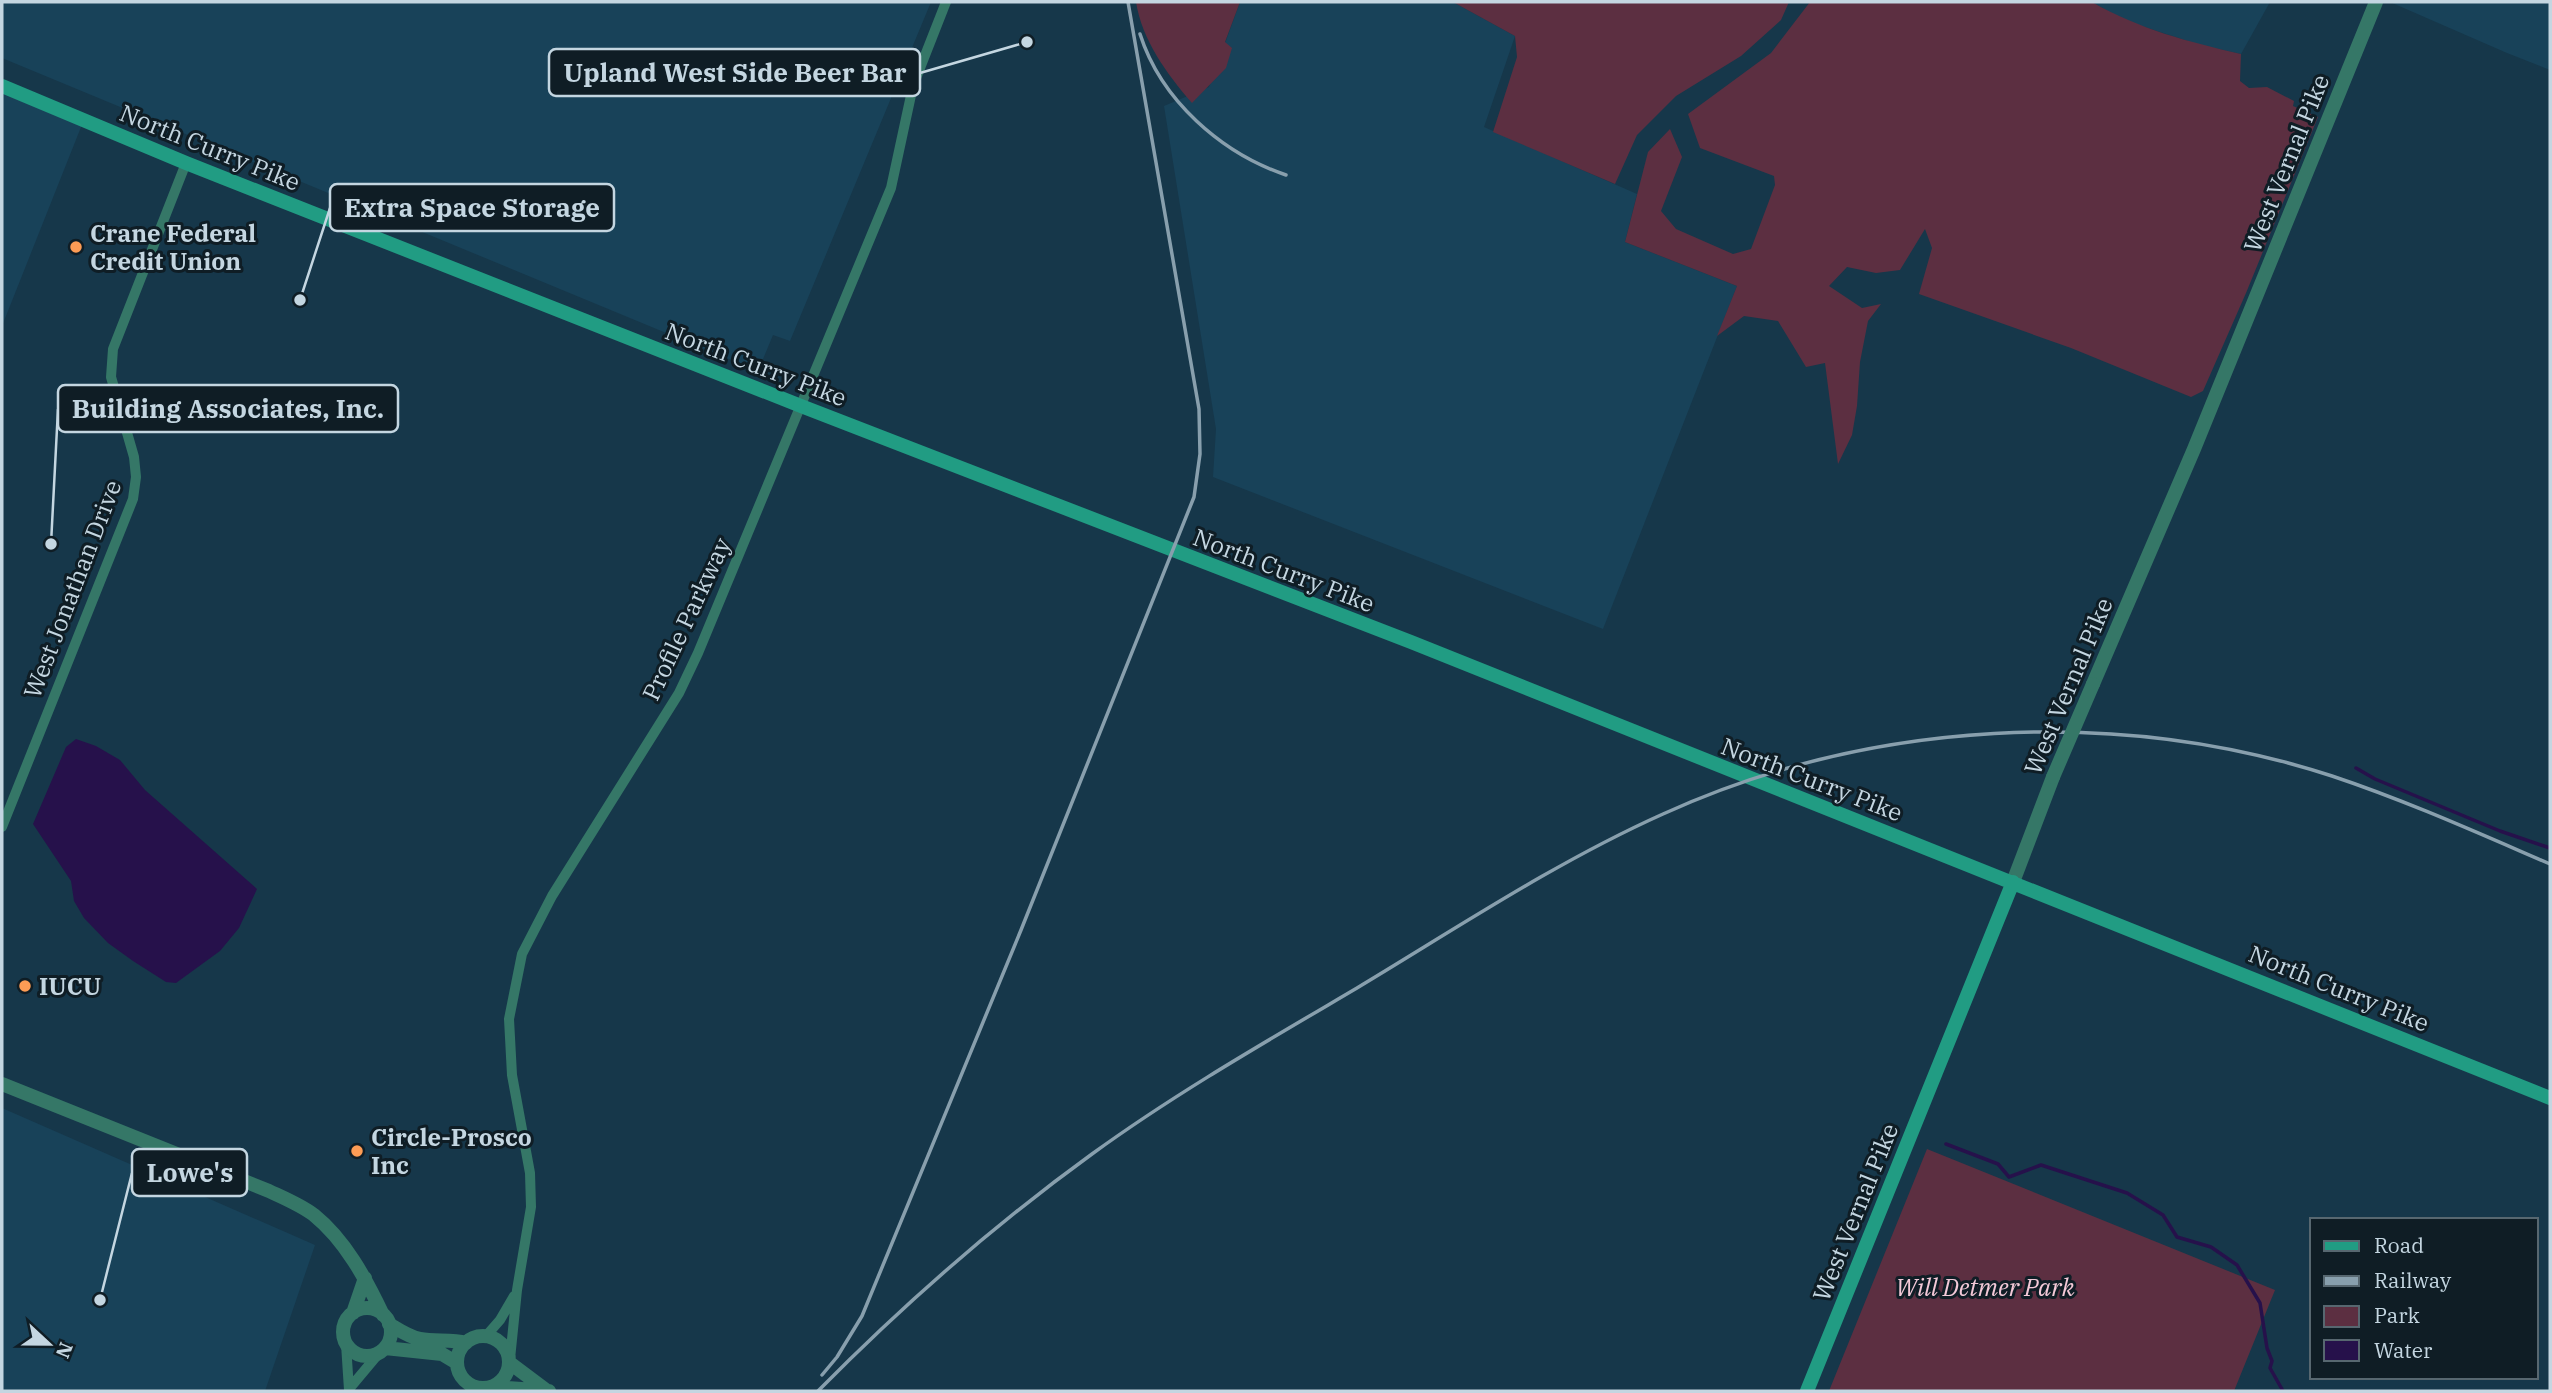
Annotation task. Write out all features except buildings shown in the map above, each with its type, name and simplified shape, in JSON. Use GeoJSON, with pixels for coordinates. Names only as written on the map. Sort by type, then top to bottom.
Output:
{"type":"FeatureCollection","features":[{"type":"Feature","properties":{"kind":"main road","name":"North Curry Pike"},"geometry":{"type":"LineString","coordinates":[[2,86],[186,163],[801,406],[1411,642],[2550,1098]]}},
{"type":"Feature","properties":{"kind":"main road","name":"West Vernal Pike"},"geometry":{"type":"LineString","coordinates":[[1807,1391],[2013,882]]}},
{"type":"Feature","properties":{"kind":"street","name":"Profile Parkway"},"geometry":{"type":"LineString","coordinates":[[510,1361],[517,1290],[531,1207],[530,1173],[512,1075],[509,1019],[522,954],[552,896],[679,693],[698,653],[891,188],[913,86],[946,2]]}},
{"type":"Feature","properties":{"kind":"street","name":"West Vernal Pike"},"geometry":{"type":"LineString","coordinates":[[2013,882],[2053,777],[2199,437],[2376,2]]}},
{"type":"Feature","properties":{"kind":"street","name":"West Jonathan Drive"},"geometry":{"type":"LineString","coordinates":[[2,827],[133,499],[136,477],[134,457],[111,377],[113,349],[186,163]]}},
{"type":"Feature","properties":{"kind":"street"},"geometry":{"type":"LineString","coordinates":[[2,1084],[293,1202],[312,1213],[333,1234],[365,1278],[386,1319],[390,1336],[349,1390]]}},
{"type":"Feature","properties":{"kind":"street"},"geometry":{"type":"LineString","coordinates":[[353,1313],[365,1278]]}},
{"type":"Feature","properties":{"kind":"street","name":"Profile Parkway"},"geometry":{"type":"LineString","coordinates":[[486,1336],[500,1320],[517,1290]]}},
{"type":"Feature","properties":{"kind":"street"},"geometry":{"type":"LineString","coordinates":[[349,1390],[343,1331],[348,1318],[358,1310],[372,1309],[410,1336],[422,1340],[454,1340],[466,1343]]}},
{"type":"Feature","properties":{"kind":"street"},"geometry":{"type":"LineString","coordinates":[[486,1336],[502,1343],[510,1361],[548,1391],[477,1388],[469,1385],[458,1371],[458,1354],[466,1343],[486,1336]]}},
{"type":"Feature","properties":{"kind":"street"},"geometry":{"type":"LineString","coordinates":[[346,1344],[358,1354],[373,1355],[382,1350],[442,1354],[457,1363]]}},
{"type":"Feature","properties":{"kind":"street"},"geometry":{"type":"LineString","coordinates":[[494,1387],[506,1376],[510,1361]]}},
{"type":"Feature","properties":{"kind":"shaded area"},"geometry":{"type":"Polygon","coordinates":[[[2,2],[931,2],[790,341],[773,335],[758,371],[2,58],[2,2]]]}},
{"type":"Feature","properties":{"kind":"shaded area"},"geometry":{"type":"Polygon","coordinates":[[[1240,2],[1453,2],[1515,36],[1484,127],[1637,194],[1625,242],[1737,286],[1603,629],[1213,477],[1216,429],[1164,106],[1209,87],[1240,2]]]}},
{"type":"Feature","properties":{"kind":"shaded area"},"geometry":{"type":"Polygon","coordinates":[[[2092,2],[2270,2],[2241,54],[2200,45],[2123,20],[2092,2]]]}},
{"type":"Feature","properties":{"kind":"shaded area"},"geometry":{"type":"Polygon","coordinates":[[[2390,2],[2550,2],[2550,70],[2507,53],[2390,2]]]}},
{"type":"Feature","properties":{"kind":"shaded area"},"geometry":{"type":"Polygon","coordinates":[[[2,90],[83,122],[2,326],[2,90]]]}},
{"type":"Feature","properties":{"kind":"shaded area"},"geometry":{"type":"Polygon","coordinates":[[[2,1108],[315,1245],[265,1391],[2,1391],[2,1108]]]}},
{"type":"Feature","properties":{"kind":"green space"},"geometry":{"type":"Polygon","coordinates":[[[1136,2],[1240,2],[1225,42],[1232,48],[1226,68],[1192,103],[1157,56],[1144,30],[1136,2]]]}},
{"type":"Feature","properties":{"kind":"green space"},"geometry":{"type":"Polygon","coordinates":[[[1453,2],[1789,2],[1781,20],[1741,56],[1676,96],[1637,135],[1615,184],[1493,132],[1517,57],[1515,36],[1453,2]]]}},
{"type":"Feature","properties":{"kind":"green space"},"geometry":{"type":"Polygon","coordinates":[[[1810,2],[2092,2],[2165,34],[2241,54],[2240,81],[2249,88],[2267,87],[2294,101],[2293,106],[2318,117],[2203,391],[2191,397],[2071,348],[1919,294],[1932,248],[1925,229],[1900,270],[1876,273],[1847,267],[1829,286],[1862,308],[1881,304],[1868,321],[1860,362],[1852,435],[1838,464],[1825,363],[1806,367],[1778,321],[1744,316],[1717,336],[1737,286],[1625,242],[1648,152],[1670,129],[1682,157],[1661,211],[1676,229],[1733,254],[1751,249],[1775,185],[1774,176],[1700,148],[1688,114],[1771,53],[1810,2]]]}},
{"type":"Feature","properties":{"kind":"green space","name":"Will Detmer Park"},"geometry":{"type":"Polygon","coordinates":[[[1927,1149],[2275,1290],[2234,1391],[1829,1391],[1927,1149]]]}},
{"type":"Feature","properties":{"kind":"water"},"geometry":{"type":"Polygon","coordinates":[[[76,739],[96,746],[120,760],[145,790],[257,889],[239,928],[220,951],[176,983],[166,982],[133,961],[108,943],[84,918],[74,901],[71,881],[33,824],[66,747],[76,739]]]}},
{"type":"Feature","properties":{"kind":"waterway"},"geometry":{"type":"LineString","coordinates":[[2356,768],[2375,779],[2500,831],[2550,848]]}},
{"type":"Feature","properties":{"kind":"waterway"},"geometry":{"type":"LineString","coordinates":[[1946,1144],[1998,1164],[2009,1177],[2041,1165],[2127,1193],[2163,1215],[2177,1237],[2211,1247],[2237,1265],[2260,1303],[2267,1348],[2272,1361],[2270,1368],[2283,1391]]}},
{"type":"Feature","properties":{"kind":"railway"},"geometry":{"type":"LineString","coordinates":[[822,1375],[837,1357],[862,1316],[1021,930],[1194,497],[1200,454],[1199,409],[1128,2]]}},
{"type":"Feature","properties":{"kind":"railway"},"geometry":{"type":"LineString","coordinates":[[1140,34],[1163,81],[1196,121],[1239,153],[1286,175]]}},
{"type":"Feature","properties":{"kind":"railway"},"geometry":{"type":"LineString","coordinates":[[818,1391],[916,1297],[985,1238],[1092,1154],[1156,1110],[1546,874],[1663,814],[1742,783],[1824,759],[1909,742],[1994,734],[2080,732],[2166,739],[2250,754],[2332,776],[2415,807],[2550,864]]}},
{"type":"Feature","properties":{"kind":"place","name":"Upland West Side Beer Bar"},"geometry":{"type":"Point","coordinates":[1027,42]}},
{"type":"Feature","properties":{"kind":"place","name":"Crane Federal Credit Union"},"geometry":{"type":"Point","coordinates":[76,247]}},
{"type":"Feature","properties":{"kind":"place","name":"Extra Space Storage"},"geometry":{"type":"Point","coordinates":[300,300]}},
{"type":"Feature","properties":{"kind":"place","name":"Building Associates, Inc."},"geometry":{"type":"Point","coordinates":[51,544]}},
{"type":"Feature","properties":{"kind":"place","name":"IUCU"},"geometry":{"type":"Point","coordinates":[25,986]}},
{"type":"Feature","properties":{"kind":"place","name":"Circle-Prosco Inc"},"geometry":{"type":"Point","coordinates":[357,1151]}},
{"type":"Feature","properties":{"kind":"place","name":"Lowe's"},"geometry":{"type":"Point","coordinates":[100,1300]}}]}
